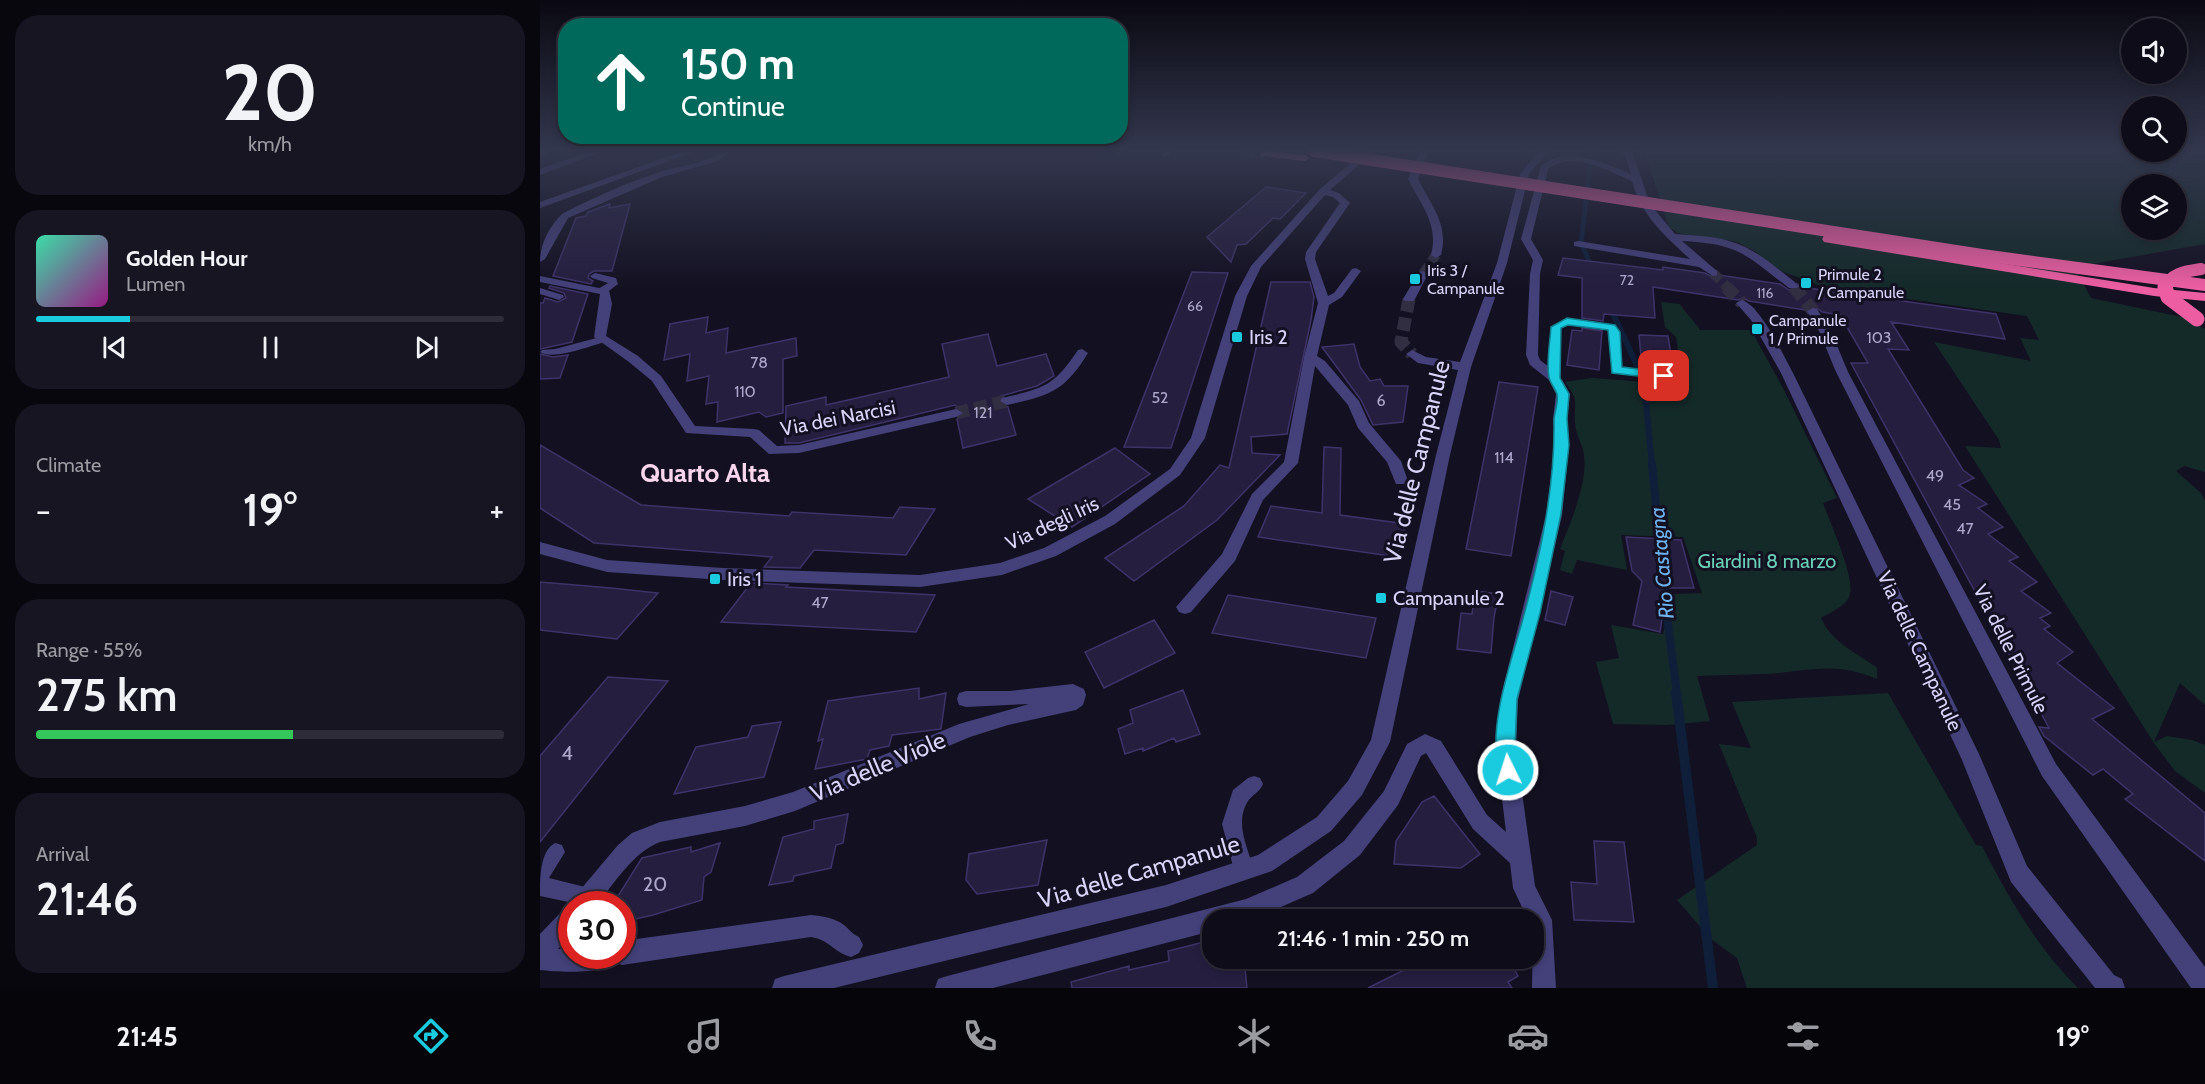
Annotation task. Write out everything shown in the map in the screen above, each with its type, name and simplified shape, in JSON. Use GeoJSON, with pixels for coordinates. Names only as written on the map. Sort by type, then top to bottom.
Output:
{"type":"FeatureCollection","features":[{"type":"Feature","properties":{"kind":"highway"},"geometry":{"type":"LineString","coordinates":[[1572,196],[2075,280],[2205,297]]}},
{"type":"Feature","properties":{"kind":"highway"},"geometry":{"type":"LineString","coordinates":[[1620,196],[2066,267],[2205,285]]}},
{"type":"Feature","properties":{"kind":"highway"},"geometry":{"type":"LineString","coordinates":[[2201,322],[2168,297],[2165,286],[2168,279],[2180,273],[2203,269]]}},
{"type":"Feature","properties":{"kind":"street"},"geometry":{"type":"LineString","coordinates":[[540,205],[565,196]]}},
{"type":"Feature","properties":{"kind":"street"},"geometry":{"type":"LineString","coordinates":[[540,259],[560,221],[565,216],[611,196]]}},
{"type":"Feature","properties":{"kind":"street","name":"Via degli Iris"},"geometry":{"type":"LineString","coordinates":[[540,548],[607,567],[723,574],[920,581],[1002,569],[1050,552],[1110,520],[1175,472],[1198,438],[1241,296],[1256,266],[1318,196]]}},
{"type":"Feature","properties":{"kind":"street"},"geometry":{"type":"LineString","coordinates":[[1185,607],[1229,557],[1257,498],[1291,463],[1310,357],[1324,303],[1310,259],[1311,252],[1345,203],[1336,196]]}},
{"type":"Feature","properties":{"kind":"street"},"geometry":{"type":"LineString","coordinates":[[1421,196],[1436,218],[1441,237],[1436,255]]}},
{"type":"Feature","properties":{"kind":"street","name":"Via delle Campanule"},"geometry":{"type":"LineString","coordinates":[[784,988],[1166,896],[1264,864],[1324,824],[1355,788],[1380,742],[1443,455],[1465,367],[1502,263],[1519,196]]}},
{"type":"Feature","properties":{"kind":"street"},"geometry":{"type":"LineString","coordinates":[[1537,196],[1526,239],[1538,260],[1535,274],[1532,355],[1534,362],[1554,378],[1563,394],[1560,419],[1562,445],[1554,514],[1532,613],[1509,699],[1506,749],[1524,888],[1540,920],[1544,988]]}},
{"type":"Feature","properties":{"kind":"street"},"geometry":{"type":"LineString","coordinates":[[1642,196],[1648,210],[1713,273]]}},
{"type":"Feature","properties":{"kind":"street"},"geometry":{"type":"LineString","coordinates":[[1675,237],[1714,240],[1735,245],[1750,252],[1793,286]]}},
{"type":"Feature","properties":{"kind":"street"},"geometry":{"type":"LineString","coordinates":[[1578,244],[1703,264]]}},
{"type":"Feature","properties":{"kind":"street"},"geometry":{"type":"LineString","coordinates":[[1324,303],[1338,295],[1356,271]]}},
{"type":"Feature","properties":{"kind":"street"},"geometry":{"type":"LineString","coordinates":[[1409,299],[1423,274]]}},
{"type":"Feature","properties":{"kind":"street"},"geometry":{"type":"LineString","coordinates":[[540,279],[605,292],[608,305],[599,326],[600,337],[604,339]]}},
{"type":"Feature","properties":{"kind":"street","name":"Via delle Campanule"},"geometry":{"type":"LineString","coordinates":[[1743,303],[1756,319],[1787,373],[1972,760],[2019,874],[2106,983],[2113,988]]}},
{"type":"Feature","properties":{"kind":"street","name":"Via delle Primule"},"geometry":{"type":"LineString","coordinates":[[1813,311],[1825,331],[1842,372],[2049,770],[2205,987]]}},
{"type":"Feature","properties":{"kind":"street","name":"Via dei Narcisi"},"geometry":{"type":"LineString","coordinates":[[604,339],[642,364],[664,387],[678,414],[691,430],[754,433],[774,451],[799,449],[956,413]]}},
{"type":"Feature","properties":{"kind":"street"},"geometry":{"type":"LineString","coordinates":[[1007,401],[1044,393],[1060,385],[1082,353]]}},
{"type":"Feature","properties":{"kind":"street"},"geometry":{"type":"LineString","coordinates":[[1412,354],[1422,360],[1465,367]]}},
{"type":"Feature","properties":{"kind":"street"},"geometry":{"type":"LineString","coordinates":[[1310,357],[1321,364],[1354,404],[1355,412],[1372,437],[1401,469],[1401,481]]}},
{"type":"Feature","properties":{"kind":"street","name":"Via delle Viole"},"geometry":{"type":"LineString","coordinates":[[594,891],[626,852],[640,840],[660,832],[745,816],[795,801],[966,730],[1017,715],[1069,704],[1076,699],[1077,695],[1073,692],[1066,692],[1010,699],[966,699]]}},
{"type":"Feature","properties":{"kind":"street"},"geometry":{"type":"LineString","coordinates":[[947,988],[1247,910],[1305,885],[1352,848],[1391,798],[1414,750],[1425,743],[1434,747],[1480,822],[1520,858]]}},
{"type":"Feature","properties":{"kind":"street"},"geometry":{"type":"LineString","coordinates":[[636,951],[812,926],[828,928],[838,934],[843,943],[851,945]]}},
{"type":"Feature","properties":{"kind":"street"},"geometry":{"type":"LineString","coordinates":[[540,951],[558,932]]}},
{"type":"Feature","properties":{"kind":"street"},"geometry":{"type":"LineString","coordinates":[[540,958],[558,961]]}},
{"type":"Feature","properties":{"kind":"lane"},"geometry":{"type":"LineString","coordinates":[[596,276],[612,280],[613,284],[603,291]]}},
{"type":"Feature","properties":{"kind":"lane"},"geometry":{"type":"LineString","coordinates":[[540,291],[559,297]]}},
{"type":"Feature","properties":{"kind":"lane"},"geometry":{"type":"LineString","coordinates":[[1554,378],[1556,327],[1567,321],[1611,327],[1615,332],[1616,370],[1664,376]]}},
{"type":"Feature","properties":{"kind":"lane"},"geometry":{"type":"LineString","coordinates":[[546,352],[555,352],[604,339]]}},
{"type":"Feature","properties":{"kind":"lane"},"geometry":{"type":"LineString","coordinates":[[1244,870],[1232,824],[1240,796],[1254,784]]}},
{"type":"Feature","properties":{"kind":"lane"},"geometry":{"type":"LineString","coordinates":[[540,875],[555,852]]}},
{"type":"Feature","properties":{"kind":"lane","name":"Via delle Viole"},"geometry":{"type":"LineString","coordinates":[[540,886],[558,892]]}},
{"type":"Feature","properties":{"kind":"green space"},"geometry":{"type":"Polygon","coordinates":[[[1659,196],[2121,196],[2121,240],[2187,240],[2187,196],[2205,196],[2205,244],[2075,267],[2091,298],[2182,317],[2205,329],[2205,472],[2184,466],[2176,471],[2201,493],[2205,501],[2205,705],[2180,683],[2154,742],[2167,736],[2192,740],[2205,745],[2205,793],[2175,771],[2154,743],[1965,446],[2001,448],[1999,440],[1934,342],[2031,361],[2020,338],[2039,340],[2027,316],[1824,287],[1781,271],[1753,250],[1735,241],[1678,233],[1669,227],[1659,196]]]}},
{"type":"Feature","properties":{"kind":"green space","name":"Giardini 8 marzo"},"geometry":{"type":"Polygon","coordinates":[[[1661,302],[1680,304],[1700,330],[1751,330],[1784,390],[1837,498],[1823,503],[1846,563],[1851,586],[1850,594],[1842,605],[1821,618],[1838,641],[1877,668],[1877,679],[1862,673],[1835,669],[1697,676],[1710,721],[1667,725],[1613,724],[1596,662],[1619,658],[1611,625],[1663,634],[1673,594],[1702,593],[1683,537],[1621,535],[1627,570],[1577,560],[1572,574],[1560,570],[1565,551],[1560,549],[1581,490],[1585,466],[1575,424],[1575,399],[1565,382],[1592,378],[1672,384],[1677,382],[1682,374],[1676,337],[1665,327],[1661,302]]]}},
{"type":"Feature","properties":{"kind":"green space"},"geometry":{"type":"Polygon","coordinates":[[[1888,693],[1976,845],[1982,846],[2024,921],[2049,956],[2078,988],[1747,988],[1737,958],[1711,939],[1677,900],[1757,845],[1757,838],[1719,744],[1751,748],[1732,702],[1888,693]]]}},
{"type":"Feature","properties":{"kind":"building"},"geometry":{"type":"Polygon","coordinates":[[[1255,196],[1303,196],[1280,219],[1273,218],[1246,244],[1237,245],[1231,262],[1207,237],[1255,196]]]}},
{"type":"Feature","properties":{"kind":"building"},"geometry":{"type":"Polygon","coordinates":[[[610,204],[609,208],[630,204],[612,271],[594,271],[589,274],[588,278],[593,281],[591,284],[553,276],[576,218],[586,216],[588,212],[610,204]]]}},
{"type":"Feature","properties":{"kind":"building"},"geometry":{"type":"Polygon","coordinates":[[[1563,258],[1663,270],[1663,267],[1705,273],[1714,278],[1719,275],[1780,284],[1789,290],[1797,290],[1801,287],[1996,314],[2005,339],[1891,322],[1909,350],[1888,349],[1963,470],[1974,478],[1959,485],[1987,504],[1978,508],[2003,527],[1988,534],[2018,557],[2009,561],[2037,582],[2021,591],[2051,613],[2040,618],[2050,626],[2044,629],[2073,652],[2057,663],[2114,708],[2092,719],[2205,813],[2205,861],[2125,799],[2133,794],[2103,769],[2093,775],[2044,736],[2039,727],[2049,728],[1851,363],[1868,363],[1840,315],[1822,312],[1814,306],[1805,310],[1749,301],[1743,298],[1738,300],[1653,287],[1655,318],[1604,314],[1603,321],[1582,318],[1582,278],[1558,275],[1563,258]]]}},
{"type":"Feature","properties":{"kind":"building"},"geometry":{"type":"Polygon","coordinates":[[[1192,272],[1228,273],[1171,448],[1124,447],[1192,272]]]}},
{"type":"Feature","properties":{"kind":"building"},"geometry":{"type":"Polygon","coordinates":[[[1271,282],[1310,282],[1314,297],[1287,434],[1251,437],[1252,453],[1280,455],[1217,520],[1134,581],[1105,558],[1184,506],[1220,465],[1229,468],[1271,282]]]}},
{"type":"Feature","properties":{"kind":"building"},"geometry":{"type":"Polygon","coordinates":[[[550,286],[588,294],[572,342],[540,349],[540,303],[543,303],[545,298],[558,302],[566,298],[564,293],[549,288],[550,286]]]}},
{"type":"Feature","properties":{"kind":"building"},"geometry":{"type":"Polygon","coordinates":[[[708,317],[706,333],[728,328],[726,353],[796,338],[797,356],[783,359],[783,413],[766,417],[759,412],[717,422],[718,402],[706,404],[709,376],[687,381],[690,354],[664,360],[670,324],[708,317]]]}},
{"type":"Feature","properties":{"kind":"building"},"geometry":{"type":"Polygon","coordinates":[[[1582,328],[1602,331],[1599,370],[1567,365],[1572,330],[1582,331],[1582,328]]]}},
{"type":"Feature","properties":{"kind":"building"},"geometry":{"type":"Polygon","coordinates":[[[988,334],[997,366],[1046,354],[1054,376],[1037,386],[1001,396],[998,400],[999,403],[1008,407],[1016,435],[963,448],[957,419],[965,412],[955,405],[799,443],[785,443],[786,406],[826,397],[826,405],[949,377],[942,344],[988,334]]]}},
{"type":"Feature","properties":{"kind":"building"},"geometry":{"type":"Polygon","coordinates":[[[1639,335],[1668,336],[1674,374],[1642,368],[1639,335]]]}},
{"type":"Feature","properties":{"kind":"building"},"geometry":{"type":"Polygon","coordinates":[[[1354,344],[1360,367],[1370,381],[1380,379],[1384,386],[1408,386],[1403,422],[1373,425],[1361,400],[1322,347],[1354,344]]]}},
{"type":"Feature","properties":{"kind":"building"},"geometry":{"type":"Polygon","coordinates":[[[540,354],[553,357],[568,355],[560,378],[540,379],[540,354]]]}},
{"type":"Feature","properties":{"kind":"building"},"geometry":{"type":"Polygon","coordinates":[[[1499,382],[1538,387],[1511,556],[1466,549],[1499,382]]]}},
{"type":"Feature","properties":{"kind":"building"},"geometry":{"type":"Polygon","coordinates":[[[540,445],[641,505],[789,516],[792,512],[893,518],[900,507],[935,509],[906,555],[814,550],[800,568],[764,567],[772,557],[594,543],[540,508],[540,445]]]}},
{"type":"Feature","properties":{"kind":"building"},"geometry":{"type":"Polygon","coordinates":[[[1324,447],[1341,448],[1340,515],[1406,524],[1397,557],[1258,537],[1271,506],[1322,513],[1324,447]]]}},
{"type":"Feature","properties":{"kind":"building"},"geometry":{"type":"Polygon","coordinates":[[[1115,448],[1150,474],[1072,527],[1028,499],[1115,448]]]}},
{"type":"Feature","properties":{"kind":"building"},"geometry":{"type":"Polygon","coordinates":[[[1626,537],[1681,540],[1694,588],[1667,588],[1660,632],[1633,625],[1642,581],[1632,571],[1626,537]]]}},
{"type":"Feature","properties":{"kind":"building"},"geometry":{"type":"Polygon","coordinates":[[[540,582],[658,593],[617,639],[540,630],[540,582]]]}},
{"type":"Feature","properties":{"kind":"building"},"geometry":{"type":"Polygon","coordinates":[[[751,583],[935,595],[916,632],[721,622],[751,583]]]}},
{"type":"Feature","properties":{"kind":"building"},"geometry":{"type":"Polygon","coordinates":[[[1475,591],[1499,594],[1494,617],[1491,653],[1457,649],[1461,613],[1472,614],[1475,591]]]}},
{"type":"Feature","properties":{"kind":"building"},"geometry":{"type":"Polygon","coordinates":[[[1551,591],[1573,597],[1565,625],[1545,620],[1551,591]]]}},
{"type":"Feature","properties":{"kind":"building"},"geometry":{"type":"Polygon","coordinates":[[[1228,595],[1376,618],[1366,658],[1212,633],[1228,595]]]}},
{"type":"Feature","properties":{"kind":"building"},"geometry":{"type":"Polygon","coordinates":[[[1154,620],[1175,653],[1104,688],[1085,652],[1154,620]]]}},
{"type":"Feature","properties":{"kind":"building"},"geometry":{"type":"Polygon","coordinates":[[[608,677],[668,681],[540,842],[540,756],[608,677]]]}},
{"type":"Feature","properties":{"kind":"building"},"geometry":{"type":"Polygon","coordinates":[[[919,688],[919,699],[946,693],[941,729],[892,735],[889,746],[870,750],[867,759],[815,769],[823,739],[818,741],[828,701],[919,688]]]}},
{"type":"Feature","properties":{"kind":"building"},"geometry":{"type":"Polygon","coordinates":[[[1183,690],[1200,734],[1176,742],[1174,738],[1143,751],[1143,748],[1125,754],[1118,729],[1133,723],[1130,710],[1183,690]]]}},
{"type":"Feature","properties":{"kind":"building"},"geometry":{"type":"Polygon","coordinates":[[[781,722],[764,777],[674,794],[696,747],[748,737],[752,726],[781,722]]]}},
{"type":"Feature","properties":{"kind":"building"},"geometry":{"type":"Polygon","coordinates":[[[1434,796],[1480,854],[1461,868],[1394,864],[1396,841],[1422,802],[1434,796]]]}},
{"type":"Feature","properties":{"kind":"building"},"geometry":{"type":"Polygon","coordinates":[[[848,814],[843,843],[836,845],[831,868],[794,876],[793,881],[769,885],[783,837],[814,829],[814,821],[848,814]]]}},
{"type":"Feature","properties":{"kind":"building"},"geometry":{"type":"Polygon","coordinates":[[[1047,840],[1038,885],[977,894],[966,880],[969,854],[1047,840]]]}},
{"type":"Feature","properties":{"kind":"building"},"geometry":{"type":"Polygon","coordinates":[[[1594,841],[1624,842],[1634,922],[1574,920],[1571,882],[1597,884],[1594,841]]]}},
{"type":"Feature","properties":{"kind":"building"},"geometry":{"type":"Polygon","coordinates":[[[720,843],[711,872],[704,877],[702,900],[636,919],[636,891],[621,891],[642,858],[691,847],[691,852],[720,843]]]}},
{"type":"Feature","properties":{"kind":"building"},"geometry":{"type":"Polygon","coordinates":[[[1202,942],[1202,969],[1245,969],[1247,988],[1072,988],[1071,982],[1129,966],[1129,970],[1169,961],[1168,951],[1202,942]]]}},
{"type":"Feature","properties":{"kind":"building"},"geometry":{"type":"Polygon","coordinates":[[[1406,969],[1514,969],[1518,976],[1508,982],[1512,988],[1368,988],[1406,969]]]}},
{"type":"Feature","properties":{"kind":"waterway","name":"Rio Castagna"},"geometry":{"type":"LineString","coordinates":[[1587,196],[1581,243],[1592,268]]}},
{"type":"Feature","properties":{"kind":"waterway","name":"Rio Castagna"},"geometry":{"type":"LineString","coordinates":[[1610,307],[1644,381],[1652,465]]}},
{"type":"Feature","properties":{"kind":"waterway","name":"Rio Castagna"},"geometry":{"type":"LineString","coordinates":[[1652,464],[1660,547]]}},
{"type":"Feature","properties":{"kind":"waterway","name":"Rio Castagna"},"geometry":{"type":"LineString","coordinates":[[1664,592],[1677,694]]}},
{"type":"Feature","properties":{"kind":"waterway","name":"Rio Castagna"},"geometry":{"type":"LineString","coordinates":[[1676,692],[1713,988]]}},
{"type":"Feature","properties":{"kind":"tunnel"},"geometry":{"type":"LineString","coordinates":[[1423,274],[1436,255]]}},
{"type":"Feature","properties":{"kind":"tunnel"},"geometry":{"type":"LineString","coordinates":[[1713,273],[1728,288]]}},
{"type":"Feature","properties":{"kind":"tunnel"},"geometry":{"type":"LineString","coordinates":[[1726,287],[1742,303]]}},
{"type":"Feature","properties":{"kind":"tunnel"},"geometry":{"type":"LineString","coordinates":[[1794,287],[1813,311]]}},
{"type":"Feature","properties":{"kind":"tunnel"},"geometry":{"type":"LineString","coordinates":[[1409,299],[1401,342],[1412,354]]}},
{"type":"Feature","properties":{"kind":"tunnel"},"geometry":{"type":"LineString","coordinates":[[956,413],[1007,401]]}},
{"type":"Feature","properties":{"kind":"place","name":"Iris 3 / Campanule"},"geometry":{"type":"Point","coordinates":[1415,279]}},
{"type":"Feature","properties":{"kind":"place","name":"Primule 2 / Campanule"},"geometry":{"type":"Point","coordinates":[1806,283]}},
{"type":"Feature","properties":{"kind":"place","name":"Campanule 1 / Primule"},"geometry":{"type":"Point","coordinates":[1757,329]}},
{"type":"Feature","properties":{"kind":"place","name":"Iris 2"},"geometry":{"type":"Point","coordinates":[1237,337]}},
{"type":"Feature","properties":{"kind":"place","name":"Iris 1"},"geometry":{"type":"Point","coordinates":[715,579]}},
{"type":"Feature","properties":{"kind":"place","name":"Campanule 2"},"geometry":{"type":"Point","coordinates":[1381,598]}},
{"type":"Feature","properties":{"kind":"district","name":"Quarto Alta"},"geometry":{"type":"Point","coordinates":[705,473]}},
{"type":"Feature","properties":{"kind":"route"},"geometry":{"type":"LineString","coordinates":[[1508,770],[1506,749],[1509,699],[1532,613],[1554,514],[1562,445],[1560,419],[1563,394],[1554,378],[1556,327],[1567,321],[1611,327],[1615,332],[1616,370],[1664,376]]}}]}
